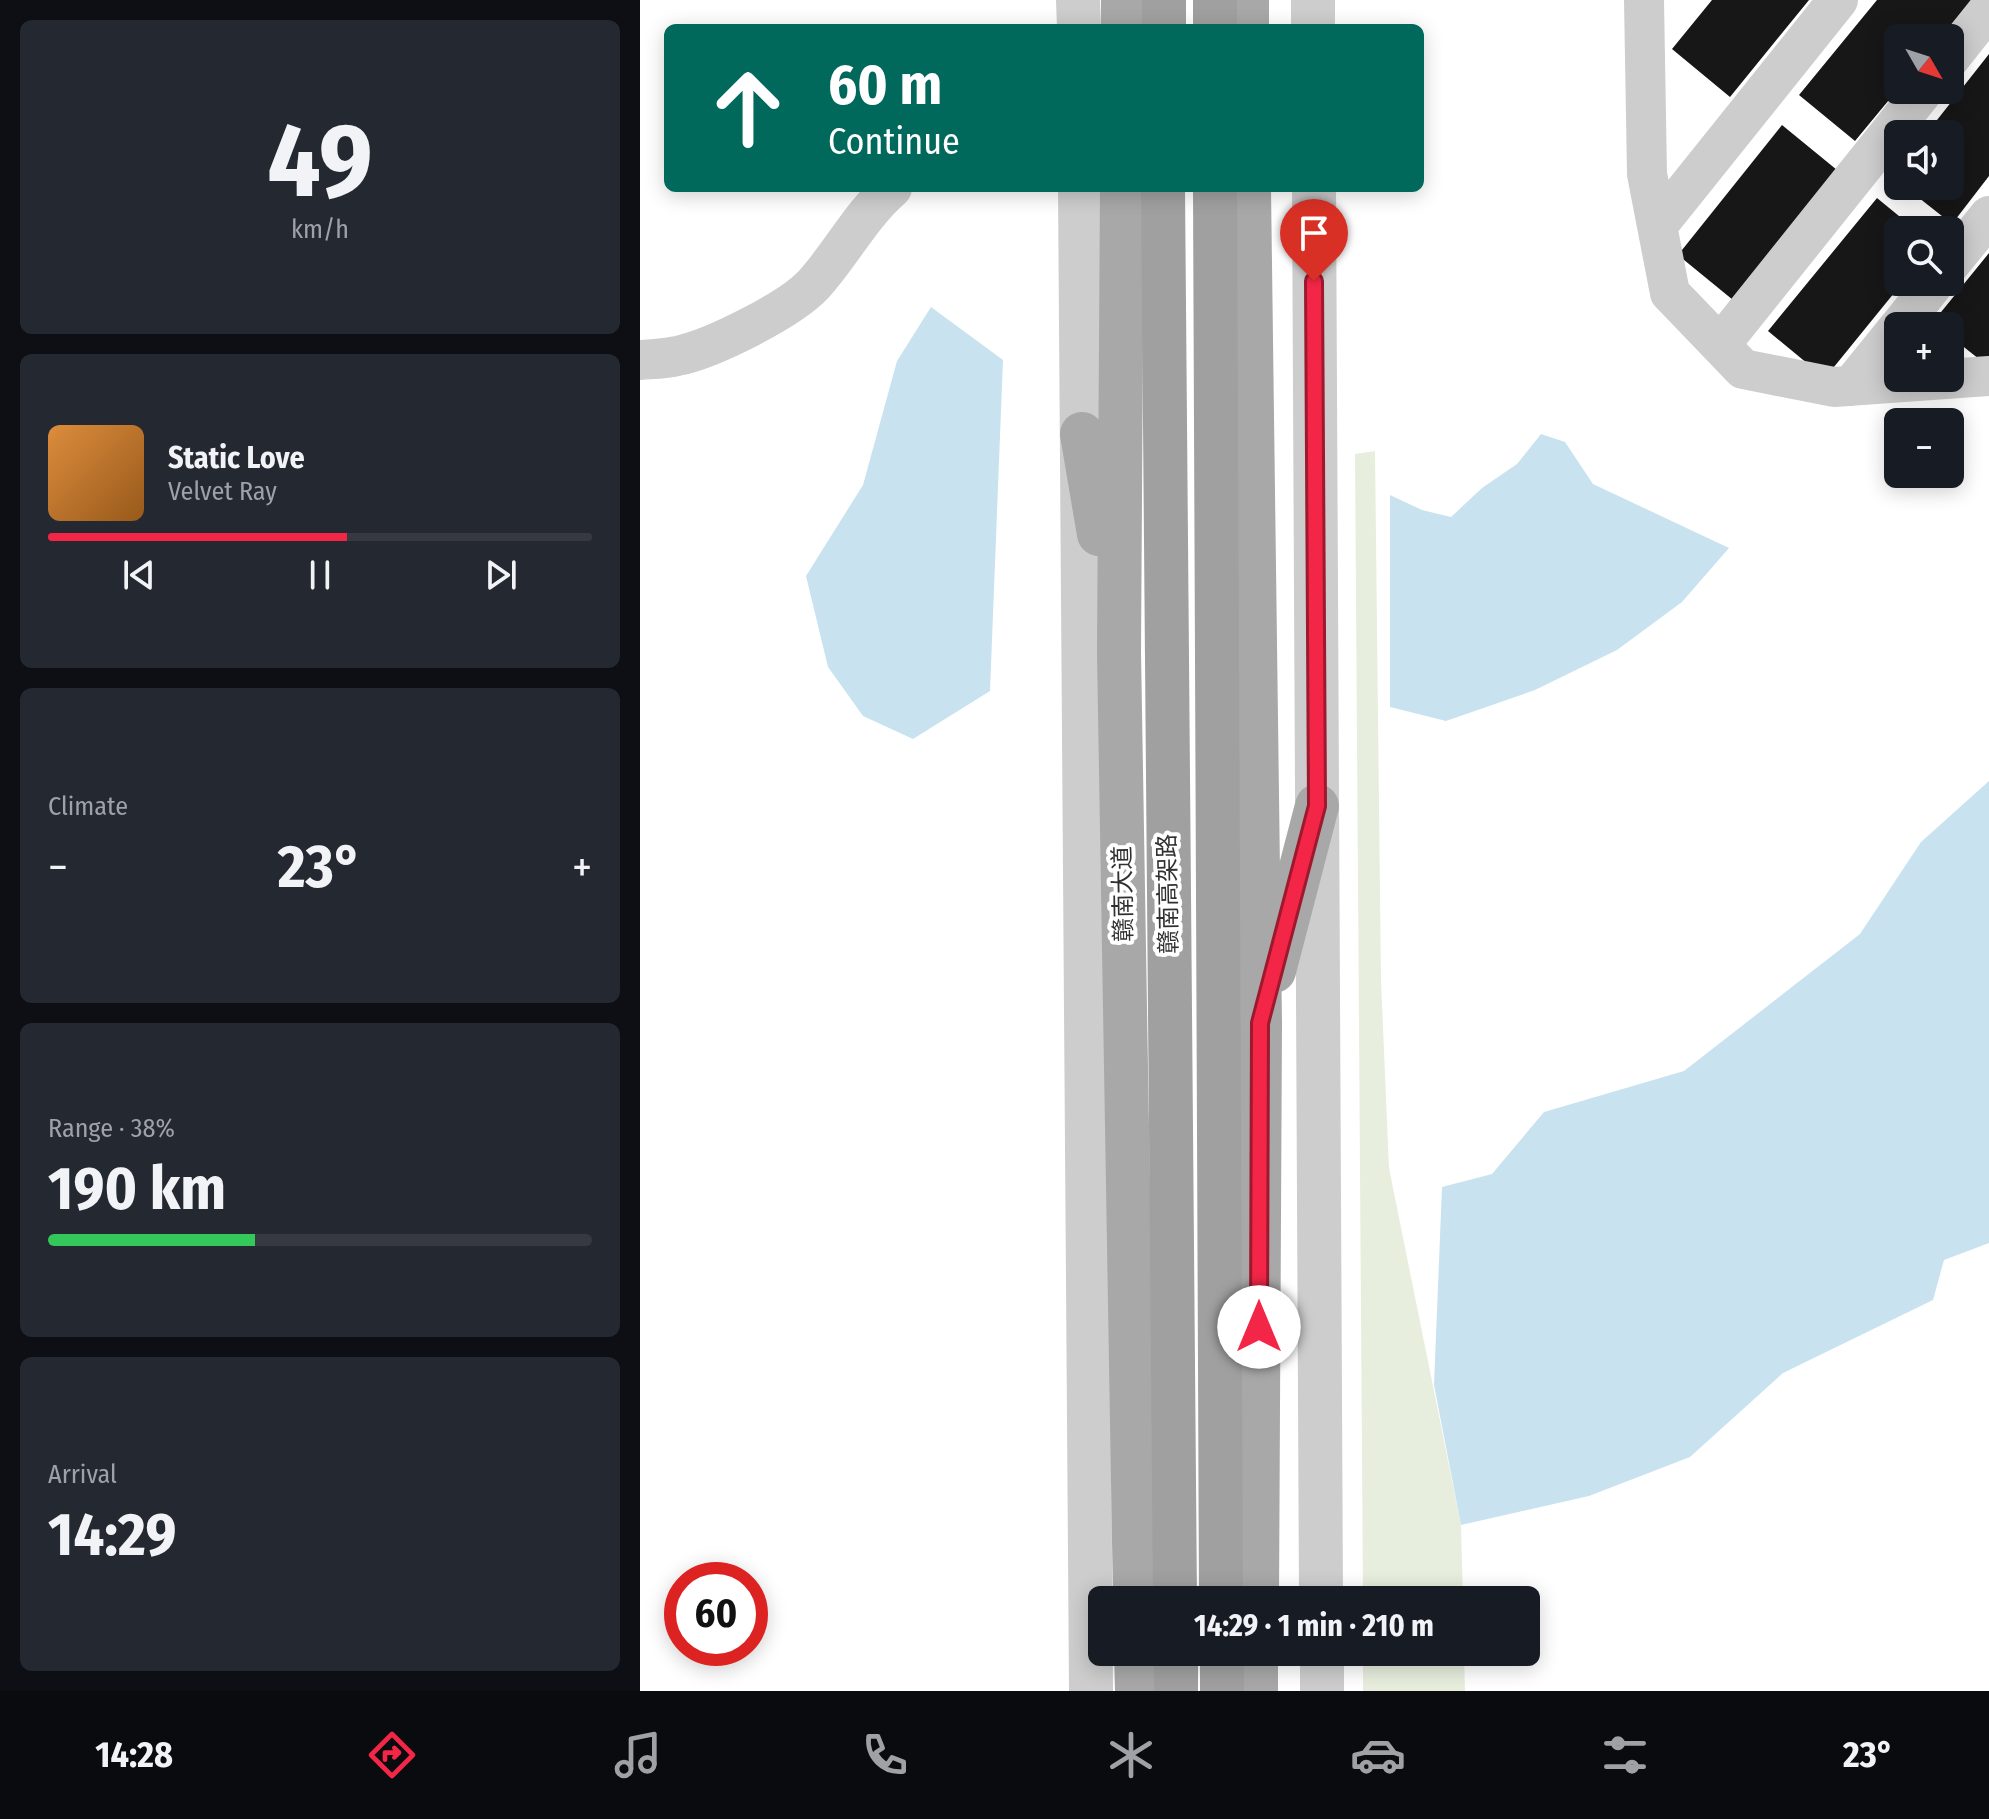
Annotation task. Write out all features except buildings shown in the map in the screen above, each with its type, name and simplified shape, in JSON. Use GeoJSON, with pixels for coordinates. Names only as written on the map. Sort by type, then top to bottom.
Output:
{"type":"FeatureCollection","features":[{"type":"Feature","properties":{"kind":"highway"},"geometry":{"type":"LineString","coordinates":[[1164,0],[1164,24]]}},
{"type":"Feature","properties":{"kind":"highway"},"geometry":{"type":"LineString","coordinates":[[1215,0],[1215,24]]}},
{"type":"Feature","properties":{"kind":"highway","name":"赣南高架路"},"geometry":{"type":"LineString","coordinates":[[1163,192],[1175,1586]]}},
{"type":"Feature","properties":{"kind":"highway","name":"赣南高架路"},"geometry":{"type":"LineString","coordinates":[[1215,192],[1221,1586]]}},
{"type":"Feature","properties":{"kind":"highway"},"geometry":{"type":"LineString","coordinates":[[1176,1666],[1176,1691]]}},
{"type":"Feature","properties":{"kind":"highway"},"geometry":{"type":"LineString","coordinates":[[1222,1666],[1222,1691]]}},
{"type":"Feature","properties":{"kind":"main road"},"geometry":{"type":"LineString","coordinates":[[1123,0],[1123,24]]}},
{"type":"Feature","properties":{"kind":"main road"},"geometry":{"type":"LineString","coordinates":[[1247,0],[1247,24]]}},
{"type":"Feature","properties":{"kind":"main road","name":"赣南大道"},"geometry":{"type":"LineString","coordinates":[[1122,192],[1119,652],[1135,1586]]}},
{"type":"Feature","properties":{"kind":"main road"},"geometry":{"type":"LineString","coordinates":[[1249,192],[1260,1023],[1257,1586]]}},
{"type":"Feature","properties":{"kind":"main road"},"geometry":{"type":"LineString","coordinates":[[1082,434],[1119,652]]}},
{"type":"Feature","properties":{"kind":"main road"},"geometry":{"type":"LineString","coordinates":[[1260,1023],[1317,806]]}},
{"type":"Feature","properties":{"kind":"main road"},"geometry":{"type":"LineString","coordinates":[[1136,1666],[1137,1691]]}},
{"type":"Feature","properties":{"kind":"main road"},"geometry":{"type":"LineString","coordinates":[[1256,1666],[1256,1691]]}},
{"type":"Feature","properties":{"kind":"street"},"geometry":{"type":"LineString","coordinates":[[1313,0],[1313,24]]}},
{"type":"Feature","properties":{"kind":"street"},"geometry":{"type":"LineString","coordinates":[[1670,0],[1644,15],[1647,174],[1670,293],[1743,369],[1834,387],[1989,376]]}},
{"type":"Feature","properties":{"kind":"street"},"geometry":{"type":"LineString","coordinates":[[1657,226],[1838,0]]}},
{"type":"Feature","properties":{"kind":"street"},"geometry":{"type":"LineString","coordinates":[[1964,40],[1989,9]]}},
{"type":"Feature","properties":{"kind":"street"},"geometry":{"type":"LineString","coordinates":[[1720,345],[1913,104]]}},
{"type":"Feature","properties":{"kind":"street"},"geometry":{"type":"LineString","coordinates":[[640,360],[678,356],[724,339],[765,318],[812,286],[874,204],[888,192]]}},
{"type":"Feature","properties":{"kind":"street"},"geometry":{"type":"LineString","coordinates":[[1080,192],[1091,1691]]}},
{"type":"Feature","properties":{"kind":"street"},"geometry":{"type":"LineString","coordinates":[[1314,192],[1321,1586]]}},
{"type":"Feature","properties":{"kind":"street"},"geometry":{"type":"LineString","coordinates":[[1964,247],[1989,216]]}},
{"type":"Feature","properties":{"kind":"street"},"geometry":{"type":"LineString","coordinates":[[1911,312],[1924,296]]}},
{"type":"Feature","properties":{"kind":"street"},"geometry":{"type":"LineString","coordinates":[[1851,386],[1884,345]]}},
{"type":"Feature","properties":{"kind":"street"},"geometry":{"type":"LineString","coordinates":[[1322,1666],[1322,1691]]}},
{"type":"Feature","properties":{"kind":"green space"},"geometry":{"type":"Polygon","coordinates":[[[1375,451],[1381,980],[1389,1168],[1461,1525],[1463,1586],[1363,1586],[1355,454],[1375,451]]]}},
{"type":"Feature","properties":{"kind":"green space"},"geometry":{"type":"Polygon","coordinates":[[[1363,1666],[1464,1666],[1465,1691],[1363,1691],[1363,1666]]]}},
{"type":"Feature","properties":{"kind":"water"},"geometry":{"type":"Polygon","coordinates":[[[931,307],[1003,360],[990,691],[913,739],[863,716],[828,667],[806,576],[863,485],[897,361],[931,307]]]}},
{"type":"Feature","properties":{"kind":"water"},"geometry":{"type":"Polygon","coordinates":[[[1541,434],[1565,442],[1593,484],[1729,548],[1682,602],[1617,650],[1535,690],[1446,721],[1390,707],[1390,495],[1422,510],[1451,517],[1482,488],[1517,464],[1541,434]]]}},
{"type":"Feature","properties":{"kind":"water"},"geometry":{"type":"Polygon","coordinates":[[[1989,781],[1989,1243],[1944,1260],[1933,1300],[1783,1373],[1690,1457],[1589,1496],[1461,1525],[1434,1385],[1442,1187],[1492,1174],[1544,1112],[1684,1071],[1860,934],[1921,842],[1989,781]]]}},
{"type":"Feature","properties":{"kind":"route"},"geometry":{"type":"LineString","coordinates":[[1259,1327],[1260,1023],[1317,806],[1314,281]]}}]}
